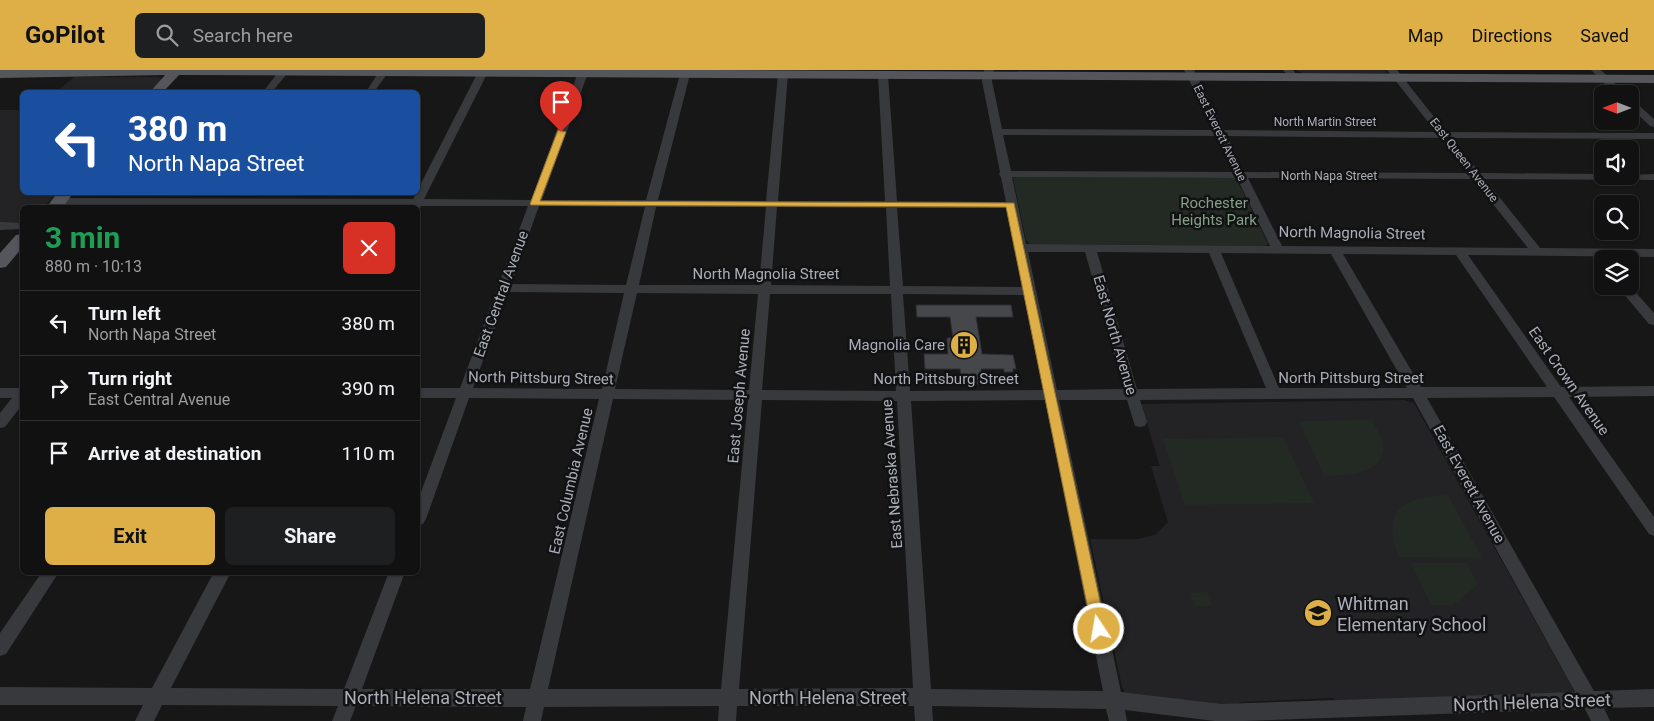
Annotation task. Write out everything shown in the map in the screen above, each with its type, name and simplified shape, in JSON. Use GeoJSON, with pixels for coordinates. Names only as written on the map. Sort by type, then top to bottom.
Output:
{"type":"FeatureCollection","features":[{"type":"Feature","properties":{"kind":"main road"},"geometry":{"type":"LineString","coordinates":[[159,90],[183,71]]}},
{"type":"Feature","properties":{"kind":"main road"},"geometry":{"type":"LineString","coordinates":[[169,90],[183,71]]}},
{"type":"Feature","properties":{"kind":"main road"},"geometry":{"type":"LineString","coordinates":[[0,74],[183,71],[989,72],[1600,74],[1654,79]]}},
{"type":"Feature","properties":{"kind":"main road"},"geometry":{"type":"LineString","coordinates":[[0,263],[20,241]]}},
{"type":"Feature","properties":{"kind":"street"},"geometry":{"type":"LineString","coordinates":[[269,90],[284,71]]}},
{"type":"Feature","properties":{"kind":"street"},"geometry":{"type":"LineString","coordinates":[[371,90],[384,71]]}},
{"type":"Feature","properties":{"kind":"street"},"geometry":{"type":"LineString","coordinates":[[415,205],[483,71]]}},
{"type":"Feature","properties":{"kind":"street","name":"East Central Avenue"},"geometry":{"type":"LineString","coordinates":[[420,514],[584,72]]}},
{"type":"Feature","properties":{"kind":"street","name":"East Columbia Avenue"},"geometry":{"type":"LineString","coordinates":[[532,721],[651,204],[687,72]]}},
{"type":"Feature","properties":{"kind":"street"},"geometry":{"type":"LineString","coordinates":[[989,72],[986,81],[1010,205],[1118,721]]}},
{"type":"Feature","properties":{"kind":"street","name":"East Joseph Avenue"},"geometry":{"type":"LineString","coordinates":[[728,721],[772,205],[787,73]]}},
{"type":"Feature","properties":{"kind":"street","name":"East Nebraska Avenue"},"geometry":{"type":"LineString","coordinates":[[887,73],[892,205],[924,721]]}},
{"type":"Feature","properties":{"kind":"street","name":"East Everett Avenue"},"geometry":{"type":"LineString","coordinates":[[1190,73],[1277,249]]}},
{"type":"Feature","properties":{"kind":"street","name":"East Queen Avenue"},"geometry":{"type":"LineString","coordinates":[[1395,74],[1536,251]]}},
{"type":"Feature","properties":{"kind":"street"},"geometry":{"type":"LineString","coordinates":[[1600,74],[1612,85]]}},
{"type":"Feature","properties":{"kind":"street"},"geometry":{"type":"LineString","coordinates":[[1639,110],[1654,124]]}},
{"type":"Feature","properties":{"kind":"street","name":"North Martin Street"},"geometry":{"type":"LineString","coordinates":[[996,132],[1654,136]]}},
{"type":"Feature","properties":{"kind":"street","name":"North Napa Street"},"geometry":{"type":"LineString","coordinates":[[1004,174],[1654,177]]}},
{"type":"Feature","properties":{"kind":"street"},"geometry":{"type":"LineString","coordinates":[[176,205],[184,195]]}},
{"type":"Feature","properties":{"kind":"street"},"geometry":{"type":"LineString","coordinates":[[59,200],[176,205],[299,201],[415,205],[1010,205]]}},
{"type":"Feature","properties":{"kind":"street"},"geometry":{"type":"LineString","coordinates":[[0,226],[20,226]]}},
{"type":"Feature","properties":{"kind":"street","name":"North Magnolia Street"},"geometry":{"type":"LineString","coordinates":[[1019,248],[1536,251],[1594,258]]}},
{"type":"Feature","properties":{"kind":"street","name":"East North Avenue"},"geometry":{"type":"LineString","coordinates":[[1090,248],[1140,422]]}},
{"type":"Feature","properties":{"kind":"street"},"geometry":{"type":"LineString","coordinates":[[1213,249],[1275,394]]}},
{"type":"Feature","properties":{"kind":"street","name":"East Everett Avenue"},"geometry":{"type":"LineString","coordinates":[[1334,249],[1418,394],[1600,721]]}},
{"type":"Feature","properties":{"kind":"street","name":"East Crown Avenue"},"geometry":{"type":"LineString","coordinates":[[1459,251],[1654,529]]}},
{"type":"Feature","properties":{"kind":"street","name":"North Magnolia Street"},"geometry":{"type":"LineString","coordinates":[[1639,254],[1654,253]]}},
{"type":"Feature","properties":{"kind":"street","name":"North Magnolia Street"},"geometry":{"type":"LineString","coordinates":[[504,288],[1028,292]]}},
{"type":"Feature","properties":{"kind":"street"},"geometry":{"type":"LineString","coordinates":[[1631,295],[1654,321]]}},
{"type":"Feature","properties":{"kind":"street","name":"North Pittsburg Street"},"geometry":{"type":"LineString","coordinates":[[420,393],[903,396],[1654,391]]}},
{"type":"Feature","properties":{"kind":"street"},"geometry":{"type":"LineString","coordinates":[[0,393],[20,394]]}},
{"type":"Feature","properties":{"kind":"street"},"geometry":{"type":"LineString","coordinates":[[0,423],[20,397]]}},
{"type":"Feature","properties":{"kind":"street"},"geometry":{"type":"LineString","coordinates":[[0,648],[49,575]]}},
{"type":"Feature","properties":{"kind":"street"},"geometry":{"type":"LineString","coordinates":[[144,721],[221,575]]}},
{"type":"Feature","properties":{"kind":"street"},"geometry":{"type":"LineString","coordinates":[[341,721],[396,575]]}},
{"type":"Feature","properties":{"kind":"street","name":"North Helena Street"},"geometry":{"type":"LineString","coordinates":[[0,696],[923,697],[1114,700],[1222,717],[1411,714],[1588,700],[1654,698]]}},
{"type":"Feature","properties":{"kind":"shaded area"},"geometry":{"type":"Polygon","coordinates":[[[1296,70],[1385,70],[1386,73],[1305,74],[1296,70]]]}},
{"type":"Feature","properties":{"kind":"shaded area"},"geometry":{"type":"Polygon","coordinates":[[[74,77],[158,77],[163,80],[153,90],[58,90],[74,77]]]}},
{"type":"Feature","properties":{"kind":"shaded area"},"geometry":{"type":"Polygon","coordinates":[[[0,110],[20,110],[20,195],[56,195],[45,205],[20,205],[20,224],[0,223],[0,110]]]}},
{"type":"Feature","properties":{"kind":"shaded area","name":"Whitman Elementary School"},"geometry":{"type":"Polygon","coordinates":[[[1404,400],[1414,403],[1573,689],[1573,694],[1340,703],[1332,698],[1240,702],[1236,707],[1125,693],[1122,687],[1090,539],[1138,539],[1155,535],[1168,522],[1151,466],[1160,466],[1141,404],[1404,400]]]}},
{"type":"Feature","properties":{"kind":"green space","name":"Rochester Heights Park"},"geometry":{"type":"Polygon","coordinates":[[[1013,178],[1236,178],[1268,244],[1265,246],[1030,244],[1026,240],[1013,178]]]}},
{"type":"Feature","properties":{"kind":"green space"},"geometry":{"type":"Polygon","coordinates":[[[1372,420],[1383,445],[1381,458],[1376,464],[1360,472],[1324,476],[1299,421],[1372,420]]]}},
{"type":"Feature","properties":{"kind":"green space"},"geometry":{"type":"Polygon","coordinates":[[[1283,437],[1314,503],[1185,505],[1163,439],[1283,437]]]}},
{"type":"Feature","properties":{"kind":"green space"},"geometry":{"type":"Polygon","coordinates":[[[1448,495],[1482,558],[1399,557],[1392,527],[1400,509],[1408,503],[1419,499],[1448,495]]]}},
{"type":"Feature","properties":{"kind":"green space"},"geometry":{"type":"Polygon","coordinates":[[[1411,563],[1467,563],[1478,585],[1453,605],[1431,605],[1411,563]]]}},
{"type":"Feature","properties":{"kind":"green space"},"geometry":{"type":"Polygon","coordinates":[[[1207,592],[1212,606],[1195,606],[1190,593],[1207,592]]]}},
{"type":"Feature","properties":{"kind":"building","name":"Magnolia Care"},"geometry":{"type":"Polygon","coordinates":[[[916,305],[1011,305],[1013,317],[976,317],[982,354],[1013,355],[1016,369],[1013,369],[1013,372],[1004,372],[1004,369],[981,369],[983,384],[962,384],[960,369],[925,369],[924,354],[948,354],[947,338],[953,338],[950,317],[917,317],[916,305]]]}},
{"type":"Feature","properties":{"kind":"place","name":"Magnolia Care"},"geometry":{"type":"Point","coordinates":[964,345]}},
{"type":"Feature","properties":{"kind":"place","name":"Whitman Elementary School"},"geometry":{"type":"Point","coordinates":[1318,613]}},
{"type":"Feature","properties":{"kind":"route"},"geometry":{"type":"LineString","coordinates":[[561,132],[535,204],[1010,205],[1099,629]]}}]}
